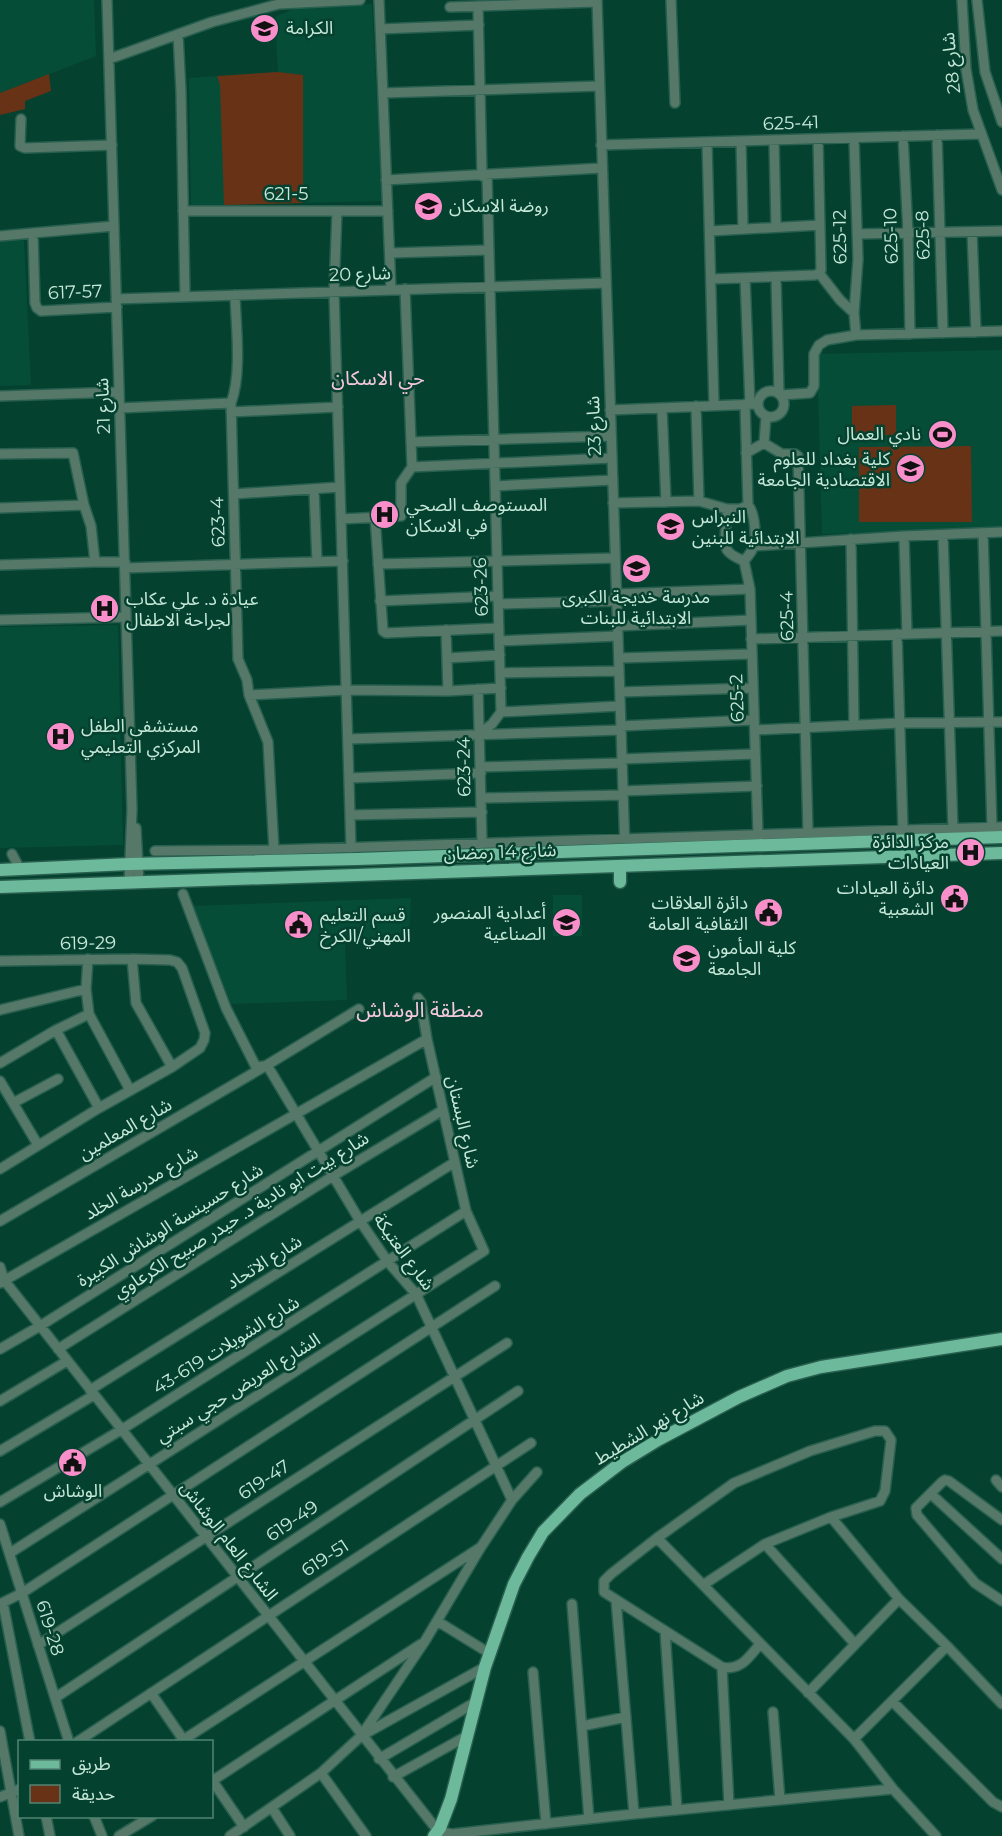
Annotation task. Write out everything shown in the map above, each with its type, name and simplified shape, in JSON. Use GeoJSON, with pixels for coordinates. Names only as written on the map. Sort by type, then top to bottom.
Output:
{"type":"FeatureCollection","features":[{"type":"Feature","properties":{"kind":"main road"},"geometry":{"type":"LineString","coordinates":[[687,848],[705,837]]}},
{"type":"Feature","properties":{"kind":"main road","name":"شارع 14 رمضان"},"geometry":{"type":"LineString","coordinates":[[0,870],[549,847],[625,845],[687,848],[1002,837]]}},
{"type":"Feature","properties":{"kind":"main road"},"geometry":{"type":"LineString","coordinates":[[220,862],[233,850]]}},
{"type":"Feature","properties":{"kind":"main road","name":"شارع 14 رمضان"},"geometry":{"type":"LineString","coordinates":[[0,888],[1002,852]]}},
{"type":"Feature","properties":{"kind":"main road"},"geometry":{"type":"LineString","coordinates":[[620,866],[621,882]]}},
{"type":"Feature","properties":{"kind":"main road","name":"شارع نهر الشطيط"},"geometry":{"type":"LineString","coordinates":[[436,1834],[450,1799],[489,1653],[514,1584],[543,1532],[587,1488],[636,1452],[739,1397],[796,1374],[837,1364],[1002,1339]]}},
{"type":"Feature","properties":{"kind":"street","name":"شارع 21"},"geometry":{"type":"LineString","coordinates":[[107,0],[132,811],[136,828],[134,883]]}},
{"type":"Feature","properties":{"kind":"street"},"geometry":{"type":"LineString","coordinates":[[109,59],[212,22],[279,2],[360,0]]}},
{"type":"Feature","properties":{"kind":"street"},"geometry":{"type":"LineString","coordinates":[[379,0],[391,290]]}},
{"type":"Feature","properties":{"kind":"street"},"geometry":{"type":"LineString","coordinates":[[671,0],[675,103]]}},
{"type":"Feature","properties":{"kind":"street","name":"شارع 28"},"geometry":{"type":"LineString","coordinates":[[962,0],[966,69],[973,110],[1002,190]]}},
{"type":"Feature","properties":{"kind":"street"},"geometry":{"type":"LineString","coordinates":[[977,0],[986,72],[1002,122]]}},
{"type":"Feature","properties":{"kind":"street"},"geometry":{"type":"LineString","coordinates":[[450,7],[597,1]]}},
{"type":"Feature","properties":{"kind":"street","name":"شارع 23"},"geometry":{"type":"LineString","coordinates":[[597,1],[625,845]]}},
{"type":"Feature","properties":{"kind":"street","name":"623-26"},"geometry":{"type":"LineString","coordinates":[[478,6],[489,250],[501,711]]}},
{"type":"Feature","properties":{"kind":"street"},"geometry":{"type":"LineString","coordinates":[[380,29],[479,25]]}},
{"type":"Feature","properties":{"kind":"street"},"geometry":{"type":"LineString","coordinates":[[178,34],[185,296]]}},
{"type":"Feature","properties":{"kind":"street"},"geometry":{"type":"LineString","coordinates":[[382,93],[599,86]]}},
{"type":"Feature","properties":{"kind":"street"},"geometry":{"type":"LineString","coordinates":[[21,119],[20,146],[26,148],[112,146]]}},
{"type":"Feature","properties":{"kind":"street","name":"625-41"},"geometry":{"type":"LineString","coordinates":[[601,145],[981,134]]}},
{"type":"Feature","properties":{"kind":"street","name":"625-8"},"geometry":{"type":"LineString","coordinates":[[937,135],[943,333]]}},
{"type":"Feature","properties":{"kind":"street","name":"625-10"},"geometry":{"type":"LineString","coordinates":[[903,136],[910,334]]}},
{"type":"Feature","properties":{"kind":"street","name":"625-12"},"geometry":{"type":"LineString","coordinates":[[854,138],[858,259],[854,313],[856,335]]}},
{"type":"Feature","properties":{"kind":"street"},"geometry":{"type":"LineString","coordinates":[[711,279],[819,273],[821,270],[818,139]]}},
{"type":"Feature","properties":{"kind":"street"},"geometry":{"type":"LineString","coordinates":[[774,140],[776,226]]}},
{"type":"Feature","properties":{"kind":"street"},"geometry":{"type":"LineString","coordinates":[[741,141],[743,228]]}},
{"type":"Feature","properties":{"kind":"street"},"geometry":{"type":"LineString","coordinates":[[707,142],[714,406]]}},
{"type":"Feature","properties":{"kind":"street"},"geometry":{"type":"LineString","coordinates":[[991,162],[1002,160]]}},
{"type":"Feature","properties":{"kind":"street"},"geometry":{"type":"LineString","coordinates":[[386,180],[602,168]]}},
{"type":"Feature","properties":{"kind":"street","name":"621-5"},"geometry":{"type":"LineString","coordinates":[[183,211],[388,211]]}},
{"type":"Feature","properties":{"kind":"street"},"geometry":{"type":"LineString","coordinates":[[337,211],[334,292],[351,848]]}},
{"type":"Feature","properties":{"kind":"street"},"geometry":{"type":"LineString","coordinates":[[710,231],[820,225]]}},
{"type":"Feature","properties":{"kind":"street"},"geometry":{"type":"LineString","coordinates":[[0,236],[114,226]]}},
{"type":"Feature","properties":{"kind":"street"},"geometry":{"type":"LineString","coordinates":[[857,234],[1002,231]]}},
{"type":"Feature","properties":{"kind":"street"},"geometry":{"type":"LineString","coordinates":[[972,232],[976,332]]}},
{"type":"Feature","properties":{"kind":"street","name":"617-57"},"geometry":{"type":"LineString","coordinates":[[33,233],[37,308],[41,311],[117,303]]}},
{"type":"Feature","properties":{"kind":"street"},"geometry":{"type":"LineString","coordinates":[[390,253],[489,250]]}},
{"type":"Feature","properties":{"kind":"street"},"geometry":{"type":"LineString","coordinates":[[819,273],[840,300],[854,313]]}},
{"type":"Feature","properties":{"kind":"street"},"geometry":{"type":"LineString","coordinates":[[751,404],[765,416],[774,417],[782,412],[784,404],[780,394],[776,277]]}},
{"type":"Feature","properties":{"kind":"street"},"geometry":{"type":"LineString","coordinates":[[744,561],[754,546],[754,518],[748,505],[746,453],[751,404],[745,278]]}},
{"type":"Feature","properties":{"kind":"street","name":"شارع 20"},"geometry":{"type":"LineString","coordinates":[[117,303],[185,296],[606,283]]}},
{"type":"Feature","properties":{"kind":"street"},"geometry":{"type":"LineString","coordinates":[[341,519],[401,516],[401,483],[412,467],[405,289]]}},
{"type":"Feature","properties":{"kind":"street","name":"623-4"},"geometry":{"type":"LineString","coordinates":[[235,295],[237,374],[236,391],[231,408],[238,659],[247,680],[249,695],[268,742],[274,850]]}},
{"type":"Feature","properties":{"kind":"street"},"geometry":{"type":"LineString","coordinates":[[610,410],[751,404],[767,391],[780,394],[810,393],[814,386],[814,354],[819,345],[827,340],[856,335],[1002,331]]}},
{"type":"Feature","properties":{"kind":"street"},"geometry":{"type":"LineString","coordinates":[[0,396],[119,392]]}},
{"type":"Feature","properties":{"kind":"street"},"geometry":{"type":"LineString","coordinates":[[696,406],[699,501]]}},
{"type":"Feature","properties":{"kind":"street"},"geometry":{"type":"LineString","coordinates":[[120,408],[338,407]]}},
{"type":"Feature","properties":{"kind":"street"},"geometry":{"type":"LineString","coordinates":[[662,408],[666,502]]}},
{"type":"Feature","properties":{"kind":"street"},"geometry":{"type":"LineString","coordinates":[[746,453],[764,443],[765,416]]}},
{"type":"Feature","properties":{"kind":"street"},"geometry":{"type":"LineString","coordinates":[[411,442],[611,436]]}},
{"type":"Feature","properties":{"kind":"street","name":"625-4"},"geometry":{"type":"LineString","coordinates":[[764,443],[782,454],[798,456],[808,833]]}},
{"type":"Feature","properties":{"kind":"street"},"geometry":{"type":"LineString","coordinates":[[0,454],[73,453],[91,526],[95,562]]}},
{"type":"Feature","properties":{"kind":"street"},"geometry":{"type":"LineString","coordinates":[[412,467],[612,458]]}},
{"type":"Feature","properties":{"kind":"street"},"geometry":{"type":"LineString","coordinates":[[495,486],[613,480]]}},
{"type":"Feature","properties":{"kind":"street"},"geometry":{"type":"LineString","coordinates":[[234,494],[340,487]]}},
{"type":"Feature","properties":{"kind":"street"},"geometry":{"type":"LineString","coordinates":[[314,489],[317,562]]}},
{"type":"Feature","properties":{"kind":"street"},"geometry":{"type":"LineString","coordinates":[[613,503],[699,501],[727,509],[740,509],[748,505]]}},
{"type":"Feature","properties":{"kind":"street"},"geometry":{"type":"LineString","coordinates":[[0,508],[84,505]]}},
{"type":"Feature","properties":{"kind":"street","name":"625-2"},"geometry":{"type":"LineString","coordinates":[[727,509],[727,550],[744,561],[750,589],[758,835]]}},
{"type":"Feature","properties":{"kind":"street"},"geometry":{"type":"LineString","coordinates":[[375,518],[383,631],[386,633],[499,628]]}},
{"type":"Feature","properties":{"kind":"street"},"geometry":{"type":"LineString","coordinates":[[754,546],[1002,532]]}},
{"type":"Feature","properties":{"kind":"street"},"geometry":{"type":"LineString","coordinates":[[625,845],[705,837],[997,827],[989,722],[983,533]]}},
{"type":"Feature","properties":{"kind":"street"},"geometry":{"type":"LineString","coordinates":[[943,534],[953,829]]}},
{"type":"Feature","properties":{"kind":"street"},"geometry":{"type":"LineString","coordinates":[[904,536],[907,634]]}},
{"type":"Feature","properties":{"kind":"street"},"geometry":{"type":"LineString","coordinates":[[851,539],[854,725]]}},
{"type":"Feature","properties":{"kind":"street"},"geometry":{"type":"LineString","coordinates":[[378,564],[615,558]]}},
{"type":"Feature","properties":{"kind":"street"},"geometry":{"type":"LineString","coordinates":[[0,565],[95,562],[125,565],[236,565],[343,561]]}},
{"type":"Feature","properties":{"kind":"street"},"geometry":{"type":"LineString","coordinates":[[380,601],[616,598],[750,589]]}},
{"type":"Feature","properties":{"kind":"street"},"geometry":{"type":"LineString","coordinates":[[0,620],[126,617]]}},
{"type":"Feature","properties":{"kind":"street"},"geometry":{"type":"LineString","coordinates":[[499,640],[751,620]]}},
{"type":"Feature","properties":{"kind":"street"},"geometry":{"type":"LineString","coordinates":[[446,630],[448,690]]}},
{"type":"Feature","properties":{"kind":"street"},"geometry":{"type":"LineString","coordinates":[[751,639],[1002,631]]}},
{"type":"Feature","properties":{"kind":"street"},"geometry":{"type":"LineString","coordinates":[[897,634],[903,830]]}},
{"type":"Feature","properties":{"kind":"street"},"geometry":{"type":"LineString","coordinates":[[619,658],[752,654]]}},
{"type":"Feature","properties":{"kind":"street"},"geometry":{"type":"LineString","coordinates":[[447,658],[500,655]]}},
{"type":"Feature","properties":{"kind":"street"},"geometry":{"type":"LineString","coordinates":[[500,674],[619,671]]}},
{"type":"Feature","properties":{"kind":"street"},"geometry":{"type":"LineString","coordinates":[[249,695],[346,690],[501,688]]}},
{"type":"Feature","properties":{"kind":"street"},"geometry":{"type":"LineString","coordinates":[[620,692],[753,688]]}},
{"type":"Feature","properties":{"kind":"street","name":"623-24"},"geometry":{"type":"LineString","coordinates":[[478,689],[482,844]]}},
{"type":"Feature","properties":{"kind":"street"},"geometry":{"type":"LineString","coordinates":[[480,734],[492,724],[501,711],[620,706]]}},
{"type":"Feature","properties":{"kind":"street"},"geometry":{"type":"LineString","coordinates":[[348,740],[621,728],[1002,722]]}},
{"type":"Feature","properties":{"kind":"street"},"geometry":{"type":"LineString","coordinates":[[349,778],[755,754]]}},
{"type":"Feature","properties":{"kind":"street"},"geometry":{"type":"LineString","coordinates":[[481,798],[757,786]]}},
{"type":"Feature","properties":{"kind":"street"},"geometry":{"type":"LineString","coordinates":[[350,814],[482,812]]}},
{"type":"Feature","properties":{"kind":"street"},"geometry":{"type":"LineString","coordinates":[[155,851],[482,844],[549,847]]}},
{"type":"Feature","properties":{"kind":"street"},"geometry":{"type":"LineString","coordinates":[[12,854],[20,869]]}},
{"type":"Feature","properties":{"kind":"street"},"geometry":{"type":"LineString","coordinates":[[183,894],[226,1008],[256,1067],[267,1065]]}},
{"type":"Feature","properties":{"kind":"street"},"geometry":{"type":"LineString","coordinates":[[88,959],[86,989],[89,1014],[130,1090]]}},
{"type":"Feature","properties":{"kind":"street"},"geometry":{"type":"LineString","coordinates":[[0,1169],[99,1108],[172,1067],[136,1003],[132,959]]}},
{"type":"Feature","properties":{"kind":"street","name":"619-29"},"geometry":{"type":"LineString","coordinates":[[0,961],[132,959],[177,962],[182,968],[206,1033],[200,1048],[172,1067]]}},
{"type":"Feature","properties":{"kind":"street"},"geometry":{"type":"LineString","coordinates":[[0,1010],[86,989]]}},
{"type":"Feature","properties":{"kind":"street","name":"شارع البستان"},"geometry":{"type":"LineString","coordinates":[[418,998],[421,1002],[427,1039],[466,1211],[484,1251]]}},
{"type":"Feature","properties":{"kind":"street","name":"شارع المعلمين"},"geometry":{"type":"LineString","coordinates":[[0,1221],[359,1009]]}},
{"type":"Feature","properties":{"kind":"street"},"geometry":{"type":"LineString","coordinates":[[0,1063],[56,1030],[89,1014]]}},
{"type":"Feature","properties":{"kind":"street"},"geometry":{"type":"LineString","coordinates":[[56,1030],[99,1108]]}},
{"type":"Feature","properties":{"kind":"street","name":"شارع مدرسة الخلد"},"geometry":{"type":"LineString","coordinates":[[2,1282],[427,1039]]}},
{"type":"Feature","properties":{"kind":"street","name":"شارع العتيکة"},"geometry":{"type":"LineString","coordinates":[[267,1065],[360,1221],[388,1262],[416,1294],[512,1500]]}},
{"type":"Feature","properties":{"kind":"street","name":"شارع حسينسة الوشاش الكبيرة"},"geometry":{"type":"LineString","coordinates":[[0,1349],[436,1077]]}},
{"type":"Feature","properties":{"kind":"street"},"geometry":{"type":"LineString","coordinates":[[13,1103],[58,1079]]}},
{"type":"Feature","properties":{"kind":"street"},"geometry":{"type":"LineString","coordinates":[[0,1081],[39,1145]]}},
{"type":"Feature","properties":{"kind":"street","name":"شارع بيت ابو نادية د. حيدر صبيح الكرعاوي"},"geometry":{"type":"LineString","coordinates":[[58,1349],[333,1176],[443,1110]]}},
{"type":"Feature","properties":{"kind":"street","name":"شارع الاتحاد"},"geometry":{"type":"LineString","coordinates":[[0,1451],[455,1162]]}},
{"type":"Feature","properties":{"kind":"street","name":"شارع الشويلات 619-43"},"geometry":{"type":"LineString","coordinates":[[0,1502],[122,1430],[466,1211]]}},
{"type":"Feature","properties":{"kind":"street","name":"الشارع العريض حجي سبتي"},"geometry":{"type":"LineString","coordinates":[[10,1553],[484,1251]]}},
{"type":"Feature","properties":{"kind":"street","name":"الشارع العام الوشاش"},"geometry":{"type":"LineString","coordinates":[[0,1267],[2,1282],[40,1326],[122,1430],[436,1834]]}},
{"type":"Feature","properties":{"kind":"street"},"geometry":{"type":"LineString","coordinates":[[30,1740],[2,1604],[495,1286]]}},
{"type":"Feature","properties":{"kind":"street","name":"619-47"},"geometry":{"type":"LineString","coordinates":[[38,1646],[507,1343]]}},
{"type":"Feature","properties":{"kind":"street"},"geometry":{"type":"LineString","coordinates":[[0,1401],[67,1361]]}},
{"type":"Feature","properties":{"kind":"street","name":"619-49"},"geometry":{"type":"LineString","coordinates":[[55,1698],[518,1391]]}},
{"type":"Feature","properties":{"kind":"street"},"geometry":{"type":"LineString","coordinates":[[703,1585],[765,1544],[831,1517],[880,1501],[885,1491],[891,1440],[885,1431],[875,1431],[810,1451],[734,1483],[657,1538],[604,1581],[604,1592],[722,1667],[729,1668],[748,1660],[760,1644]]}},
{"type":"Feature","properties":{"kind":"street","name":"619-51"},"geometry":{"type":"LineString","coordinates":[[80,1740],[531,1443]]}},
{"type":"Feature","properties":{"kind":"street"},"geometry":{"type":"LineString","coordinates":[[230,1836],[321,1773],[361,1736],[425,1641],[481,1546],[512,1500],[537,1472]]}},
{"type":"Feature","properties":{"kind":"street"},"geometry":{"type":"LineString","coordinates":[[1002,1520],[947,1480],[942,1482],[916,1508],[917,1515],[975,1583],[1002,1601]]}},
{"type":"Feature","properties":{"kind":"street"},"geometry":{"type":"LineString","coordinates":[[931,1494],[1002,1559]]}},
{"type":"Feature","properties":{"kind":"street"},"geometry":{"type":"LineString","coordinates":[[831,1517],[899,1599],[1002,1704]]}},
{"type":"Feature","properties":{"kind":"street","name":"619-28"},"geometry":{"type":"LineString","coordinates":[[0,1524],[68,1740]]}},
{"type":"Feature","properties":{"kind":"street"},"geometry":{"type":"LineString","coordinates":[[657,1538],[854,1739],[893,1789],[936,1836]]}},
{"type":"Feature","properties":{"kind":"street"},"geometry":{"type":"LineString","coordinates":[[765,1544],[855,1644]]}},
{"type":"Feature","properties":{"kind":"street"},"geometry":{"type":"LineString","coordinates":[[185,1740],[481,1546]]}},
{"type":"Feature","properties":{"kind":"street"},"geometry":{"type":"LineString","coordinates":[[808,1693],[899,1599]]}},
{"type":"Feature","properties":{"kind":"street"},"geometry":{"type":"LineString","coordinates":[[616,1600],[634,1814]]}},
{"type":"Feature","properties":{"kind":"street"},"geometry":{"type":"LineString","coordinates":[[572,1604],[589,1819]]}},
{"type":"Feature","properties":{"kind":"street"},"geometry":{"type":"LineString","coordinates":[[437,1621],[489,1653]]}},
{"type":"Feature","properties":{"kind":"street"},"geometry":{"type":"LineString","coordinates":[[664,1631],[677,1810]]}},
{"type":"Feature","properties":{"kind":"street"},"geometry":{"type":"LineString","coordinates":[[213,1779],[425,1641]]}},
{"type":"Feature","properties":{"kind":"street"},"geometry":{"type":"LineString","coordinates":[[854,1739],[947,1646]]}},
{"type":"Feature","properties":{"kind":"street"},"geometry":{"type":"LineString","coordinates":[[361,1736],[485,1667]]}},
{"type":"Feature","properties":{"kind":"street"},"geometry":{"type":"LineString","coordinates":[[722,1667],[729,1805]]}},
{"type":"Feature","properties":{"kind":"street"},"geometry":{"type":"LineString","coordinates":[[533,1672],[546,1824]]}},
{"type":"Feature","properties":{"kind":"street"},"geometry":{"type":"LineString","coordinates":[[151,1693],[182,1740]]}},
{"type":"Feature","properties":{"kind":"street"},"geometry":{"type":"LineString","coordinates":[[893,1702],[993,1802],[1002,1807]]}},
{"type":"Feature","properties":{"kind":"street"},"geometry":{"type":"LineString","coordinates":[[379,1759],[474,1703]]}},
{"type":"Feature","properties":{"kind":"street"},"geometry":{"type":"LineString","coordinates":[[773,1712],[780,1800]]}},
{"type":"Feature","properties":{"kind":"street"},"geometry":{"type":"LineString","coordinates":[[582,1726],[626,1717]]}},
{"type":"Feature","properties":{"kind":"street"},"geometry":{"type":"LineString","coordinates":[[0,1731],[15,1791],[19,1836]]}},
{"type":"Feature","properties":{"kind":"street"},"geometry":{"type":"LineString","coordinates":[[393,1777],[465,1737]]}},
{"type":"Feature","properties":{"kind":"street"},"geometry":{"type":"LineString","coordinates":[[321,1773],[366,1836]]}},
{"type":"Feature","properties":{"kind":"street"},"geometry":{"type":"LineString","coordinates":[[213,1781],[244,1827]]}},
{"type":"Feature","properties":{"kind":"street"},"geometry":{"type":"LineString","coordinates":[[436,1834],[893,1789]]}},
{"type":"Feature","properties":{"kind":"street"},"geometry":{"type":"LineString","coordinates":[[0,1797],[15,1791]]}},
{"type":"Feature","properties":{"kind":"street"},"geometry":{"type":"LineString","coordinates":[[272,1808],[290,1836]]}},
{"type":"Feature","properties":{"kind":"street"},"geometry":{"type":"LineString","coordinates":[[46,1818],[50,1836]]}},
{"type":"Feature","properties":{"kind":"street"},"geometry":{"type":"LineString","coordinates":[[95,1818],[102,1836]]}},
{"type":"Feature","properties":{"kind":"street"},"geometry":{"type":"LineString","coordinates":[[119,1836],[149,1818]]}},
{"type":"Feature","properties":{"kind":"shaded area"},"geometry":{"type":"Polygon","coordinates":[[[0,0],[94,0],[96,56],[0,93],[0,0]]]}},
{"type":"Feature","properties":{"kind":"shaded area"},"geometry":{"type":"Polygon","coordinates":[[[372,4],[382,201],[191,206],[189,78],[278,72],[275,17],[298,7],[372,4]]]}},
{"type":"Feature","properties":{"kind":"shaded area"},"geometry":{"type":"Polygon","coordinates":[[[22,239],[24,241],[31,385],[0,386],[0,240],[22,239]]]}},
{"type":"Feature","properties":{"kind":"shaded area","name":"كلية بغداد للعلوم الاقتصادية الجامعة"},"geometry":{"type":"Polygon","coordinates":[[[1002,350],[1002,530],[822,534],[817,354],[1002,350]]]}},
{"type":"Feature","properties":{"kind":"shaded area","name":"مستشفى الطفل المركزي التعليمي"},"geometry":{"type":"Polygon","coordinates":[[[118,625],[123,845],[0,848],[0,627],[118,625]]]}},
{"type":"Feature","properties":{"kind":"shaded area"},"geometry":{"type":"Polygon","coordinates":[[[553,895],[582,895],[582,936],[553,936],[553,895]]]}},
{"type":"Feature","properties":{"kind":"shaded area"},"geometry":{"type":"Polygon","coordinates":[[[411,898],[409,938],[345,943],[347,1000],[231,1004],[193,906],[411,898]]]}},
{"type":"Feature","properties":{"kind":"green space"},"geometry":{"type":"Polygon","coordinates":[[[278,72],[303,75],[303,203],[224,205],[220,85],[217,76],[278,72]]]}},
{"type":"Feature","properties":{"kind":"green space"},"geometry":{"type":"Polygon","coordinates":[[[49,74],[51,91],[25,101],[25,109],[0,115],[0,93],[49,74]]]}},
{"type":"Feature","properties":{"kind":"green space"},"geometry":{"type":"Polygon","coordinates":[[[896,405],[896,435],[852,436],[852,406],[896,405]]]}},
{"type":"Feature","properties":{"kind":"green space"},"geometry":{"type":"Polygon","coordinates":[[[971,446],[972,522],[859,522],[859,447],[971,446]]]}},
{"type":"Feature","properties":{"kind":"place","name":"الكرامة"},"geometry":{"type":"Point","coordinates":[265,28]}},
{"type":"Feature","properties":{"kind":"place","name":"روضة الاسكان"},"geometry":{"type":"Point","coordinates":[428,206]}},
{"type":"Feature","properties":{"kind":"place","name":"نادي العمال"},"geometry":{"type":"Point","coordinates":[942,434]}},
{"type":"Feature","properties":{"kind":"place","name":"كلية بغداد للعلوم الاقتصادية الجامعة"},"geometry":{"type":"Point","coordinates":[911,469]}},
{"type":"Feature","properties":{"kind":"place","name":"المستوصف الصحي في الاسكان"},"geometry":{"type":"Point","coordinates":[385,515]}},
{"type":"Feature","properties":{"kind":"place","name":"النبراس الابتدائية للبنين"},"geometry":{"type":"Point","coordinates":[671,527]}},
{"type":"Feature","properties":{"kind":"place","name":"مدرسة خديجة الكبرى الابتدائية للبنات"},"geometry":{"type":"Point","coordinates":[636,568]}},
{"type":"Feature","properties":{"kind":"place","name":"عيادة د. علي عكاب لجراحة الاطفال"},"geometry":{"type":"Point","coordinates":[105,609]}},
{"type":"Feature","properties":{"kind":"place","name":"مستشفى الطفل المركزي التعليمي"},"geometry":{"type":"Point","coordinates":[60,736]}},
{"type":"Feature","properties":{"kind":"place","name":"مركز الدائرة العيادات"},"geometry":{"type":"Point","coordinates":[970,852]}},
{"type":"Feature","properties":{"kind":"place","name":"دائرة العيادات الشعبية"},"geometry":{"type":"Point","coordinates":[955,898]}},
{"type":"Feature","properties":{"kind":"place","name":"دائرة العلاقات الثقافية العامة"},"geometry":{"type":"Point","coordinates":[769,913]}},
{"type":"Feature","properties":{"kind":"place","name":"أعدادية المنصور الصناعية"},"geometry":{"type":"Point","coordinates":[567,923]}},
{"type":"Feature","properties":{"kind":"place","name":"قسم التعليم المهني/الكرخ"},"geometry":{"type":"Point","coordinates":[299,925]}},
{"type":"Feature","properties":{"kind":"place","name":"كلية المأمون الجامعة"},"geometry":{"type":"Point","coordinates":[687,958]}},
{"type":"Feature","properties":{"kind":"place","name":"الوشاش"},"geometry":{"type":"Point","coordinates":[73,1462]}},
{"type":"Feature","properties":{"kind":"district","name":"حي الاسكان"},"geometry":{"type":"Point","coordinates":[378,378]}},
{"type":"Feature","properties":{"kind":"district","name":"منطقة الوشاش"},"geometry":{"type":"Point","coordinates":[420,1009]}}]}
